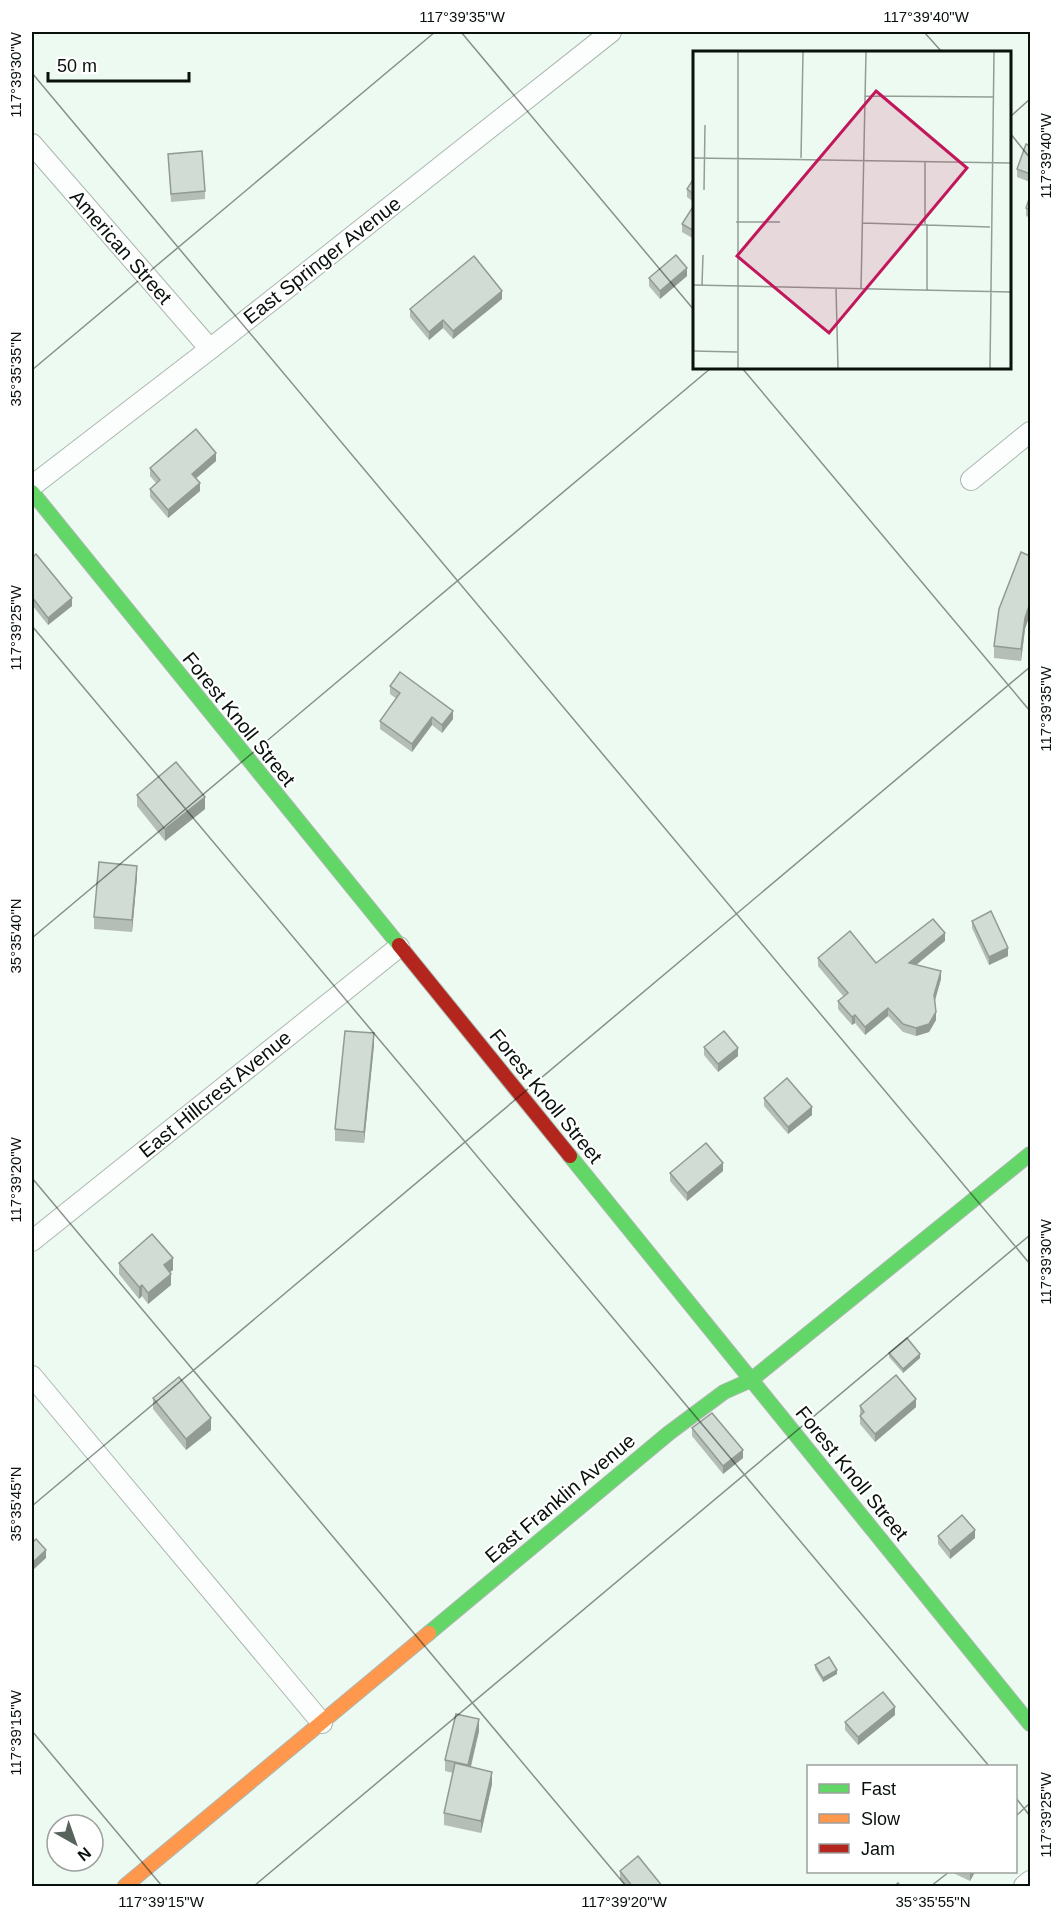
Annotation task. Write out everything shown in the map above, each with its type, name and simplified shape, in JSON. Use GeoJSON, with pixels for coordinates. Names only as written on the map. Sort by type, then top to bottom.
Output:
{"type":"FeatureCollection","features":[{"type":"Feature","properties":{"kind":"street","name":"East Springer Avenue"},"geometry":{"type":"LineString","coordinates":[[32,486],[210,349],[611,32]]}},
{"type":"Feature","properties":{"kind":"street","name":"American Street"},"geometry":{"type":"LineString","coordinates":[[32,144],[210,349]]}},
{"type":"Feature","properties":{"kind":"street"},"geometry":{"type":"LineString","coordinates":[[971,480],[1030,432]]}},
{"type":"Feature","properties":{"kind":"street","name":"Forest Knoll Street"},"geometry":{"type":"LineString","coordinates":[[32,492],[1030,1724]]}},
{"type":"Feature","properties":{"kind":"street","name":"East Hillcrest Avenue"},"geometry":{"type":"LineString","coordinates":[[32,1241],[399,947]]}},
{"type":"Feature","properties":{"kind":"street","name":"East Franklin Avenue"},"geometry":{"type":"LineString","coordinates":[[125,1887],[669,1433],[724,1392],[752,1380],[1030,1154]]}},
{"type":"Feature","properties":{"kind":"street"},"geometry":{"type":"LineString","coordinates":[[32,1376],[322,1723]]}},
{"type":"Feature","properties":{"kind":"street"},"geometry":{"type":"LineString","coordinates":[[1024,1887],[1030,1881]]}},
{"type":"Feature","properties":{"kind":"building"},"geometry":{"type":"Polygon","coordinates":[[[1026,144],[1030,146],[1030,174],[1017,169],[1026,144]]]}},
{"type":"Feature","properties":{"kind":"building"},"geometry":{"type":"Polygon","coordinates":[[[202,151],[205,191],[171,194],[168,154],[202,151]]]}},
{"type":"Feature","properties":{"kind":"building"},"geometry":{"type":"Polygon","coordinates":[[[693,180],[693,193],[687,189],[693,180]]]}},
{"type":"Feature","properties":{"kind":"building"},"geometry":{"type":"Polygon","coordinates":[[[1030,196],[1030,210],[1026,208],[1030,196]]]}},
{"type":"Feature","properties":{"kind":"building"},"geometry":{"type":"Polygon","coordinates":[[[693,207],[693,230],[682,224],[693,207]]]}},
{"type":"Feature","properties":{"kind":"building"},"geometry":{"type":"Polygon","coordinates":[[[676,255],[687,268],[660,291],[649,278],[676,255]]]}},
{"type":"Feature","properties":{"kind":"building"},"geometry":{"type":"Polygon","coordinates":[[[474,256],[502,291],[453,331],[443,320],[429,332],[410,309],[474,256]]]}},
{"type":"Feature","properties":{"kind":"building"},"geometry":{"type":"Polygon","coordinates":[[[196,429],[216,453],[192,474],[200,483],[168,510],[150,489],[160,480],[150,468],[196,429]]]}},
{"type":"Feature","properties":{"kind":"building"},"geometry":{"type":"Polygon","coordinates":[[[1021,552],[1030,556],[1030,603],[1025,618],[1021,649],[994,646],[999,609],[1021,552]]]}},
{"type":"Feature","properties":{"kind":"building"},"geometry":{"type":"Polygon","coordinates":[[[36,554],[72,598],[48,618],[32,597],[32,558],[36,554]]]}},
{"type":"Feature","properties":{"kind":"building"},"geometry":{"type":"Polygon","coordinates":[[[400,672],[453,711],[442,725],[432,717],[412,744],[380,721],[400,693],[390,686],[400,672]]]}},
{"type":"Feature","properties":{"kind":"building"},"geometry":{"type":"Polygon","coordinates":[[[176,762],[205,797],[165,829],[137,795],[176,762]]]}},
{"type":"Feature","properties":{"kind":"building"},"geometry":{"type":"Polygon","coordinates":[[[99,862],[137,866],[132,920],[94,917],[99,862]]]}},
{"type":"Feature","properties":{"kind":"building"},"geometry":{"type":"Polygon","coordinates":[[[991,911],[1008,948],[989,957],[972,921],[991,911]]]}},
{"type":"Feature","properties":{"kind":"building"},"geometry":{"type":"Polygon","coordinates":[[[933,919],[945,933],[909,963],[941,971],[934,995],[936,1012],[929,1024],[916,1028],[903,1024],[888,1008],[865,1027],[855,1015],[852,1017],[838,1001],[848,993],[818,958],[850,931],[876,963],[933,919]]]}},
{"type":"Feature","properties":{"kind":"building"},"geometry":{"type":"Polygon","coordinates":[[[345,1031],[374,1033],[364,1132],[335,1129],[345,1031]]]}},
{"type":"Feature","properties":{"kind":"building"},"geometry":{"type":"Polygon","coordinates":[[[724,1031],[738,1048],[718,1064],[704,1047],[724,1031]]]}},
{"type":"Feature","properties":{"kind":"building"},"geometry":{"type":"Polygon","coordinates":[[[787,1078],[812,1107],[788,1127],[764,1098],[787,1078]]]}},
{"type":"Feature","properties":{"kind":"building"},"geometry":{"type":"Polygon","coordinates":[[[706,1143],[723,1163],[687,1193],[670,1173],[706,1143]]]}},
{"type":"Feature","properties":{"kind":"building"},"geometry":{"type":"Polygon","coordinates":[[[152,1234],[173,1258],[164,1265],[171,1274],[148,1293],[142,1285],[139,1287],[119,1263],[152,1234]]]}},
{"type":"Feature","properties":{"kind":"building"},"geometry":{"type":"Polygon","coordinates":[[[907,1338],[920,1354],[903,1369],[889,1353],[907,1338]]]}},
{"type":"Feature","properties":{"kind":"building"},"geometry":{"type":"Polygon","coordinates":[[[896,1375],[916,1399],[875,1434],[860,1416],[864,1412],[860,1406],[896,1375]]]}},
{"type":"Feature","properties":{"kind":"building"},"geometry":{"type":"Polygon","coordinates":[[[179,1377],[211,1418],[186,1439],[153,1398],[179,1377]]]}},
{"type":"Feature","properties":{"kind":"building"},"geometry":{"type":"Polygon","coordinates":[[[712,1413],[743,1450],[723,1466],[692,1428],[712,1413]]]}},
{"type":"Feature","properties":{"kind":"building"},"geometry":{"type":"Polygon","coordinates":[[[962,1515],[975,1530],[950,1551],[938,1536],[962,1515]]]}},
{"type":"Feature","properties":{"kind":"building"},"geometry":{"type":"Polygon","coordinates":[[[36,1539],[46,1550],[32,1563],[32,1543],[36,1539]]]}},
{"type":"Feature","properties":{"kind":"building"},"geometry":{"type":"Polygon","coordinates":[[[829,1657],[837,1670],[823,1678],[815,1665],[829,1657]]]}},
{"type":"Feature","properties":{"kind":"building"},"geometry":{"type":"Polygon","coordinates":[[[883,1692],[895,1707],[858,1737],[845,1722],[883,1692]]]}},
{"type":"Feature","properties":{"kind":"building"},"geometry":{"type":"Polygon","coordinates":[[[456,1714],[479,1719],[468,1765],[445,1760],[456,1714]]]}},
{"type":"Feature","properties":{"kind":"building"},"geometry":{"type":"Polygon","coordinates":[[[455,1763],[492,1772],[481,1821],[444,1813],[455,1763]]]}},
{"type":"Feature","properties":{"kind":"building"},"geometry":{"type":"Polygon","coordinates":[[[638,1856],[663,1887],[633,1887],[620,1871],[638,1856]]]}},
{"type":"Feature","properties":{"kind":"traffic: fast"},"geometry":{"type":"LineString","coordinates":[[32,492],[399,945]]}},
{"type":"Feature","properties":{"kind":"traffic: fast"},"geometry":{"type":"LineString","coordinates":[[429,1633],[669,1433],[724,1392],[751,1380],[1030,1154]]}},
{"type":"Feature","properties":{"kind":"traffic: fast"},"geometry":{"type":"LineString","coordinates":[[570,1156],[1030,1724]]}},
{"type":"Feature","properties":{"kind":"traffic: slow"},"geometry":{"type":"LineString","coordinates":[[125,1886],[429,1633]]}},
{"type":"Feature","properties":{"kind":"traffic: jam"},"geometry":{"type":"LineString","coordinates":[[399,945],[570,1156]]}}]}
